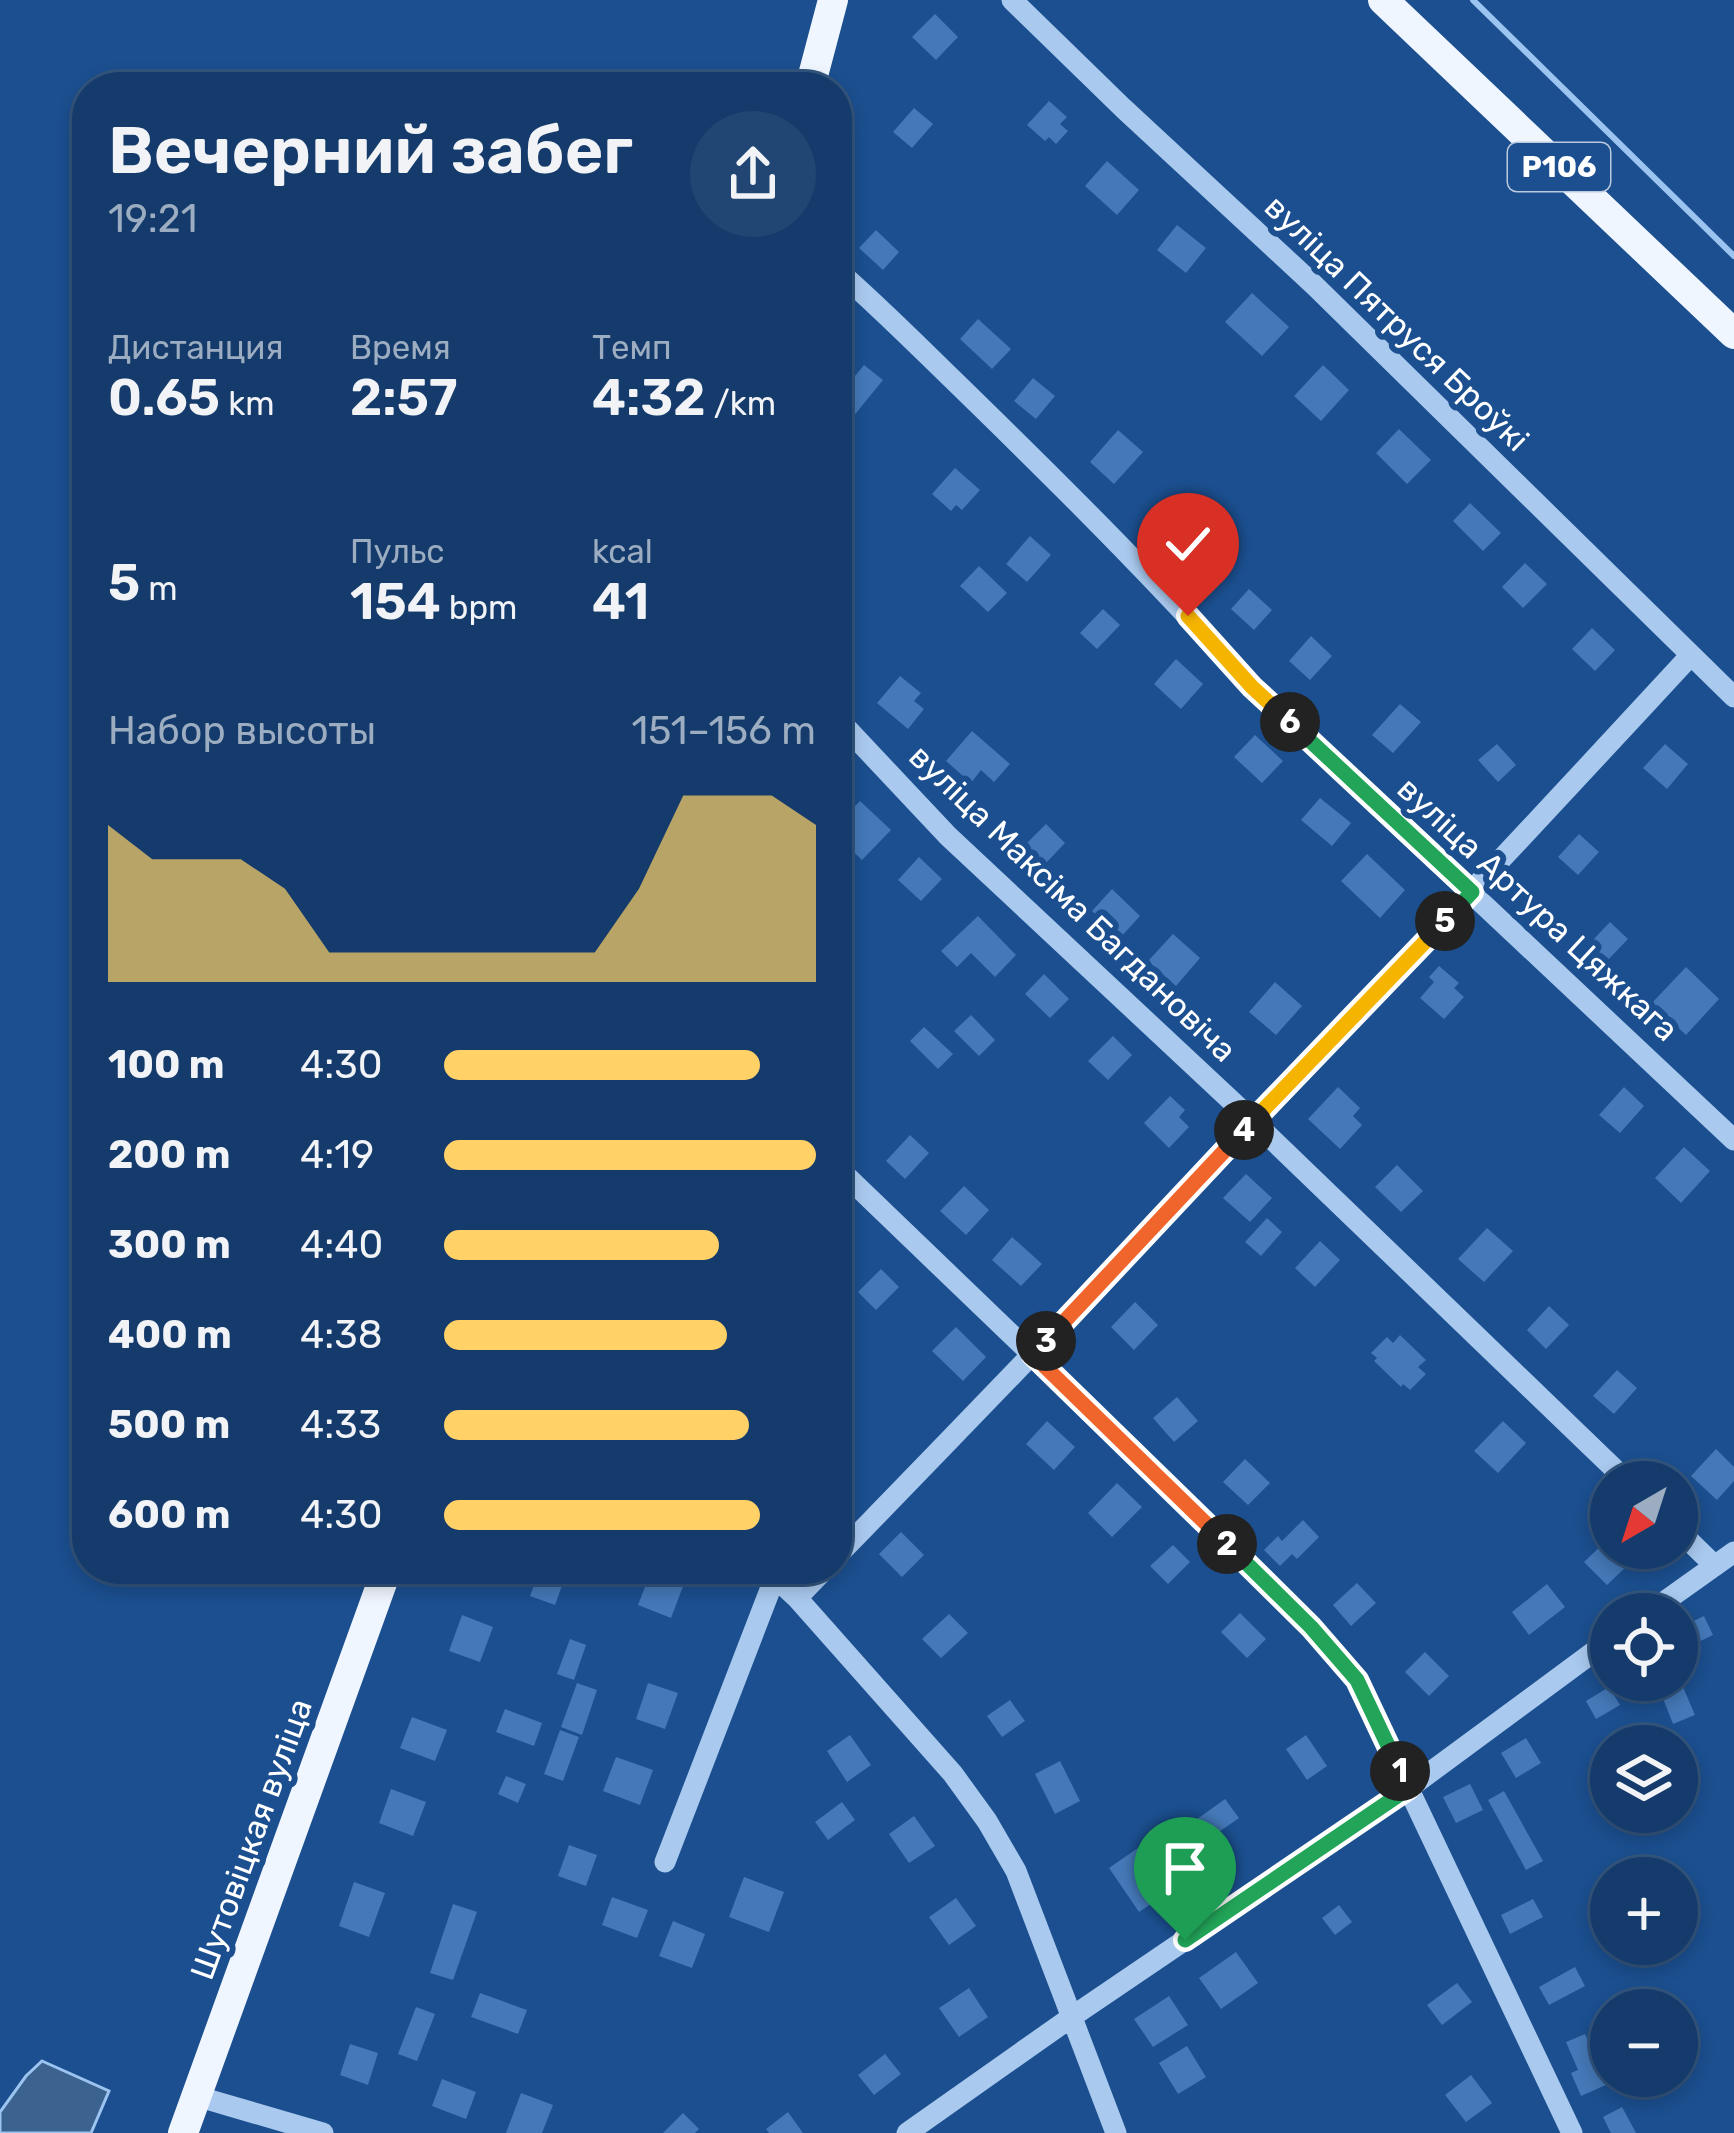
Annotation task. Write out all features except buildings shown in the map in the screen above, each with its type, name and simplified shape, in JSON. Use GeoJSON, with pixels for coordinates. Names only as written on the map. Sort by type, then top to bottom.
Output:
{"type":"FeatureCollection","features":[{"type":"Feature","properties":{"kind":"main road"},"geometry":{"type":"LineString","coordinates":[[814,72],[833,0]]}},
{"type":"Feature","properties":{"kind":"main road","name":"Р106"},"geometry":{"type":"LineString","coordinates":[[1383,0],[1734,334]]}},
{"type":"Feature","properties":{"kind":"main road","name":"Шутовіцкая вуліца"},"geometry":{"type":"LineString","coordinates":[[183,2133],[382,1584]]}},
{"type":"Feature","properties":{"kind":"street","name":"вуліца Пятруся Броўкі"},"geometry":{"type":"LineString","coordinates":[[1012,0],[1314,285],[1734,697]]}},
{"type":"Feature","properties":{"kind":"street","name":"вуліца Артура Цяжкага"},"geometry":{"type":"LineString","coordinates":[[852,283],[1018,441],[1252,687],[1734,1140]]}},
{"type":"Feature","properties":{"kind":"street"},"geometry":{"type":"LineString","coordinates":[[852,1541],[1472,892],[1691,655]]}},
{"type":"Feature","properties":{"kind":"street","name":"вуліца Максіма Багдановіча"},"geometry":{"type":"LineString","coordinates":[[852,734],[949,836],[1606,1461]]}},
{"type":"Feature","properties":{"kind":"street"},"geometry":{"type":"LineString","coordinates":[[852,1180],[1311,1627],[1357,1680],[1572,2133]]}},
{"type":"Feature","properties":{"kind":"street"},"geometry":{"type":"LineString","coordinates":[[1698,1549],[1715,1566]]}},
{"type":"Feature","properties":{"kind":"street"},"geometry":{"type":"LineString","coordinates":[[1677,1593],[1734,1552]]}},
{"type":"Feature","properties":{"kind":"street"},"geometry":{"type":"LineString","coordinates":[[664,1862],[766,1584]]}},
{"type":"Feature","properties":{"kind":"street"},"geometry":{"type":"LineString","coordinates":[[781,1584],[953,1774],[987,1821],[1016,1871],[1116,2133]]}},
{"type":"Feature","properties":{"kind":"street"},"geometry":{"type":"LineString","coordinates":[[796,1598],[810,1584]]}},
{"type":"Feature","properties":{"kind":"street"},"geometry":{"type":"LineString","coordinates":[[907,2133],[1409,1788],[1590,1655]]}},
{"type":"Feature","properties":{"kind":"street"},"geometry":{"type":"LineString","coordinates":[[196,2096],[323,2133]]}},
{"type":"Feature","properties":{"kind":"water"},"geometry":{"type":"Polygon","coordinates":[[[42,2061],[109,2091],[91,2133],[0,2133],[0,2112],[42,2061]]]}},
{"type":"Feature","properties":{"kind":"waterway"},"geometry":{"type":"LineString","coordinates":[[1473,0],[1734,256]]}},
{"type":"Feature","properties":{"kind":"route"},"geometry":{"type":"LineString","coordinates":[[1185,1940],[1409,1788],[1357,1680],[1311,1627],[1033,1355],[1472,892],[1252,687],[1188,616]]}}]}
